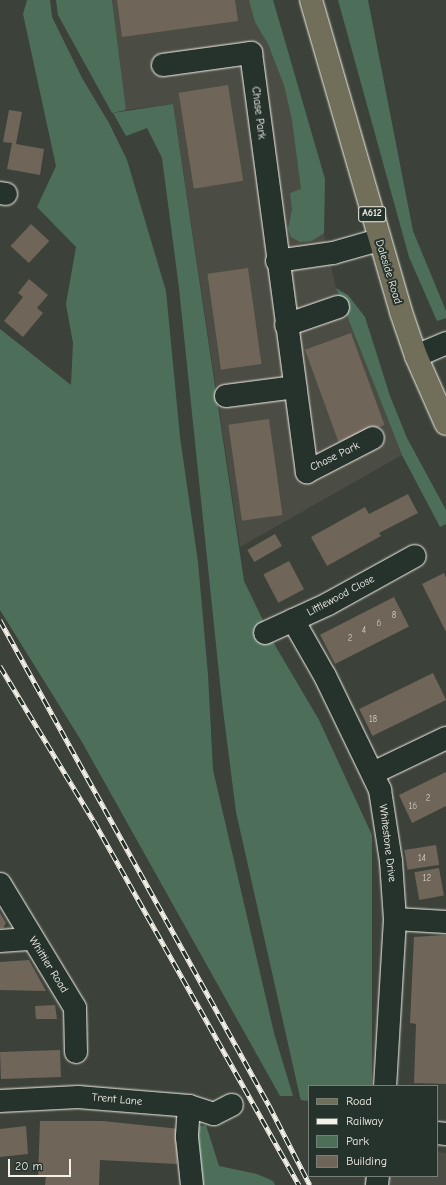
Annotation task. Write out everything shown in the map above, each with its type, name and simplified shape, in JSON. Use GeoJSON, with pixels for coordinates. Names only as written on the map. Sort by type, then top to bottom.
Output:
{"type":"FeatureCollection","features":[{"type":"Feature","properties":{"kind":"main road","name":"Daleside Road"},"geometry":{"type":"LineString","coordinates":[[311,0],[379,240],[416,356],[446,424]]}},
{"type":"Feature","properties":{"kind":"street","name":"Chase Park"},"geometry":{"type":"LineString","coordinates":[[163,65],[251,53],[286,324],[307,472],[373,438]]}},
{"type":"Feature","properties":{"kind":"street"},"geometry":{"type":"LineString","coordinates":[[278,261],[333,253],[379,240]]}},
{"type":"Feature","properties":{"kind":"street"},"geometry":{"type":"LineString","coordinates":[[286,324],[338,307]]}},
{"type":"Feature","properties":{"kind":"street"},"geometry":{"type":"LineString","coordinates":[[416,356],[446,343]]}},
{"type":"Feature","properties":{"kind":"street"},"geometry":{"type":"LineString","coordinates":[[226,396],[295,387]]}},
{"type":"Feature","properties":{"kind":"street","name":"Littlewood Close"},"geometry":{"type":"LineString","coordinates":[[265,633],[293,620],[415,556]]}},
{"type":"Feature","properties":{"kind":"street","name":"Whitestone Drive"},"geometry":{"type":"LineString","coordinates":[[293,620],[325,676],[380,790],[386,826],[395,920],[385,1085]]}},
{"type":"Feature","properties":{"kind":"street"},"geometry":{"type":"LineString","coordinates":[[373,773],[446,738]]}},
{"type":"Feature","properties":{"kind":"street","name":"Whittier Road"},"geometry":{"type":"LineString","coordinates":[[0,884],[75,1008],[76,1052]]}},
{"type":"Feature","properties":{"kind":"street"},"geometry":{"type":"LineString","coordinates":[[395,920],[446,922]]}},
{"type":"Feature","properties":{"kind":"street"},"geometry":{"type":"LineString","coordinates":[[0,941],[32,939]]}},
{"type":"Feature","properties":{"kind":"street","name":"Trent Lane"},"geometry":{"type":"LineString","coordinates":[[0,1101],[78,1097],[189,1106],[214,1114],[232,1105]]}},
{"type":"Feature","properties":{"kind":"street"},"geometry":{"type":"LineString","coordinates":[[189,1106],[187,1137],[192,1185]]}},
{"type":"Feature","properties":{"kind":"shaded area"},"geometry":{"type":"Polygon","coordinates":[[[112,0],[271,0],[336,288],[402,455],[240,547],[173,104],[126,110],[112,0]]]}},
{"type":"Feature","properties":{"kind":"shaded area"},"geometry":{"type":"Polygon","coordinates":[[[438,1152],[446,1153],[446,1185],[364,1185],[365,1177],[438,1177],[438,1152]]]}},
{"type":"Feature","properties":{"kind":"green space"},"geometry":{"type":"Polygon","coordinates":[[[27,0],[50,0],[52,17],[82,78],[109,123],[127,160],[166,291],[180,437],[198,562],[208,675],[213,770],[274,1033],[293,1096],[280,1096],[82,742],[0,610],[0,329],[71,385],[73,343],[66,304],[76,247],[37,207],[56,166],[23,14],[27,0]]]}},
{"type":"Feature","properties":{"kind":"green space"},"geometry":{"type":"Polygon","coordinates":[[[56,0],[112,0],[126,110],[112,113],[58,15],[56,0]]]}},
{"type":"Feature","properties":{"kind":"green space"},"geometry":{"type":"Polygon","coordinates":[[[249,0],[273,0],[325,179],[324,233],[312,241],[300,242],[291,237],[288,229],[292,209],[290,193],[301,189],[292,120],[284,85],[268,44],[255,22],[249,0]]]}},
{"type":"Feature","properties":{"kind":"green space"},"geometry":{"type":"Polygon","coordinates":[[[338,0],[368,0],[413,231],[446,311],[446,318],[437,321],[409,257],[338,0]]]}},
{"type":"Feature","properties":{"kind":"green space"},"geometry":{"type":"Polygon","coordinates":[[[173,104],[244,581],[276,647],[319,720],[372,835],[372,1085],[308,1085],[308,1101],[301,1100],[300,1097],[236,812],[222,702],[179,288],[162,158],[147,128],[126,136],[113,113],[173,104]]]}},
{"type":"Feature","properties":{"kind":"green space"},"geometry":{"type":"Polygon","coordinates":[[[336,288],[348,295],[365,317],[390,396],[407,438],[446,510],[446,524],[440,527],[402,455],[336,288]]]}},
{"type":"Feature","properties":{"kind":"green space"},"geometry":{"type":"Polygon","coordinates":[[[206,1125],[219,1166],[257,1174],[273,1181],[275,1185],[201,1185],[196,1127],[206,1125]]]}},
{"type":"Feature","properties":{"kind":"building"},"geometry":{"type":"Polygon","coordinates":[[[117,0],[235,0],[238,21],[122,37],[117,0]]]}},
{"type":"Feature","properties":{"kind":"building"},"geometry":{"type":"Polygon","coordinates":[[[228,85],[243,181],[194,189],[179,93],[228,85]]]}},
{"type":"Feature","properties":{"kind":"building"},"geometry":{"type":"Polygon","coordinates":[[[9,110],[22,112],[16,144],[44,149],[40,175],[7,169],[12,143],[3,142],[9,110]]]}},
{"type":"Feature","properties":{"kind":"building"},"geometry":{"type":"Polygon","coordinates":[[[31,224],[49,241],[29,263],[11,246],[31,224]]]}},
{"type":"Feature","properties":{"kind":"building"},"geometry":{"type":"Polygon","coordinates":[[[248,268],[261,364],[221,370],[207,274],[248,268]]]}},
{"type":"Feature","properties":{"kind":"building"},"geometry":{"type":"Polygon","coordinates":[[[29,279],[48,295],[37,308],[43,313],[23,337],[4,321],[23,297],[18,293],[29,279]]]}},
{"type":"Feature","properties":{"kind":"building"},"geometry":{"type":"Polygon","coordinates":[[[351,333],[385,425],[338,442],[305,350],[351,333]]]}},
{"type":"Feature","properties":{"kind":"building"},"geometry":{"type":"Polygon","coordinates":[[[269,419],[282,515],[242,521],[228,425],[269,419]]]}},
{"type":"Feature","properties":{"kind":"building"},"geometry":{"type":"Polygon","coordinates":[[[408,494],[418,513],[379,533],[381,536],[327,566],[311,537],[365,507],[369,514],[408,494]]]}},
{"type":"Feature","properties":{"kind":"building"},"geometry":{"type":"Polygon","coordinates":[[[275,534],[282,546],[254,562],[247,550],[275,534]]]}},
{"type":"Feature","properties":{"kind":"building"},"geometry":{"type":"Polygon","coordinates":[[[289,561],[304,589],[278,603],[263,575],[289,561]]]}},
{"type":"Feature","properties":{"kind":"building"},"geometry":{"type":"Polygon","coordinates":[[[444,573],[446,578],[446,632],[422,584],[444,573]]]}},
{"type":"Feature","properties":{"kind":"building"},"geometry":{"type":"Polygon","coordinates":[[[394,597],[409,626],[335,664],[320,635],[394,597]]]}},
{"type":"Feature","properties":{"kind":"building"},"geometry":{"type":"Polygon","coordinates":[[[433,673],[446,700],[372,736],[359,709],[433,673]]]}},
{"type":"Feature","properties":{"kind":"building"},"geometry":{"type":"Polygon","coordinates":[[[446,772],[446,806],[412,823],[399,795],[446,772]]]}},
{"type":"Feature","properties":{"kind":"building"},"geometry":{"type":"Polygon","coordinates":[[[436,845],[439,865],[408,870],[404,850],[436,845]]]}},
{"type":"Feature","properties":{"kind":"building"},"geometry":{"type":"Polygon","coordinates":[[[439,868],[444,896],[419,900],[414,872],[439,868]]]}},
{"type":"Feature","properties":{"kind":"building"},"geometry":{"type":"Polygon","coordinates":[[[0,913],[6,923],[3,928],[0,928],[0,913]]]}},
{"type":"Feature","properties":{"kind":"building"},"geometry":{"type":"Polygon","coordinates":[[[446,935],[446,1084],[414,1083],[416,1024],[410,1023],[414,937],[446,935]]]}},
{"type":"Feature","properties":{"kind":"building"},"geometry":{"type":"Polygon","coordinates":[[[29,960],[46,991],[0,990],[0,962],[29,960]]]}},
{"type":"Feature","properties":{"kind":"building"},"geometry":{"type":"Polygon","coordinates":[[[55,1005],[57,1019],[36,1019],[35,1006],[55,1005]]]}},
{"type":"Feature","properties":{"kind":"building"},"geometry":{"type":"Polygon","coordinates":[[[60,1050],[61,1077],[1,1079],[0,1052],[60,1050]]]}},
{"type":"Feature","properties":{"kind":"building"},"geometry":{"type":"Polygon","coordinates":[[[40,1121],[102,1121],[180,1129],[177,1164],[100,1160],[99,1185],[45,1185],[46,1176],[38,1176],[40,1121]]]}},
{"type":"Feature","properties":{"kind":"building"},"geometry":{"type":"Polygon","coordinates":[[[26,1126],[28,1154],[0,1157],[0,1129],[26,1126]]]}},
{"type":"Feature","properties":{"kind":"railway"},"geometry":{"type":"LineString","coordinates":[[0,620],[269,1105],[310,1185]]}},
{"type":"Feature","properties":{"kind":"railway"},"geometry":{"type":"LineString","coordinates":[[0,666],[94,821],[299,1185]]}}]}
